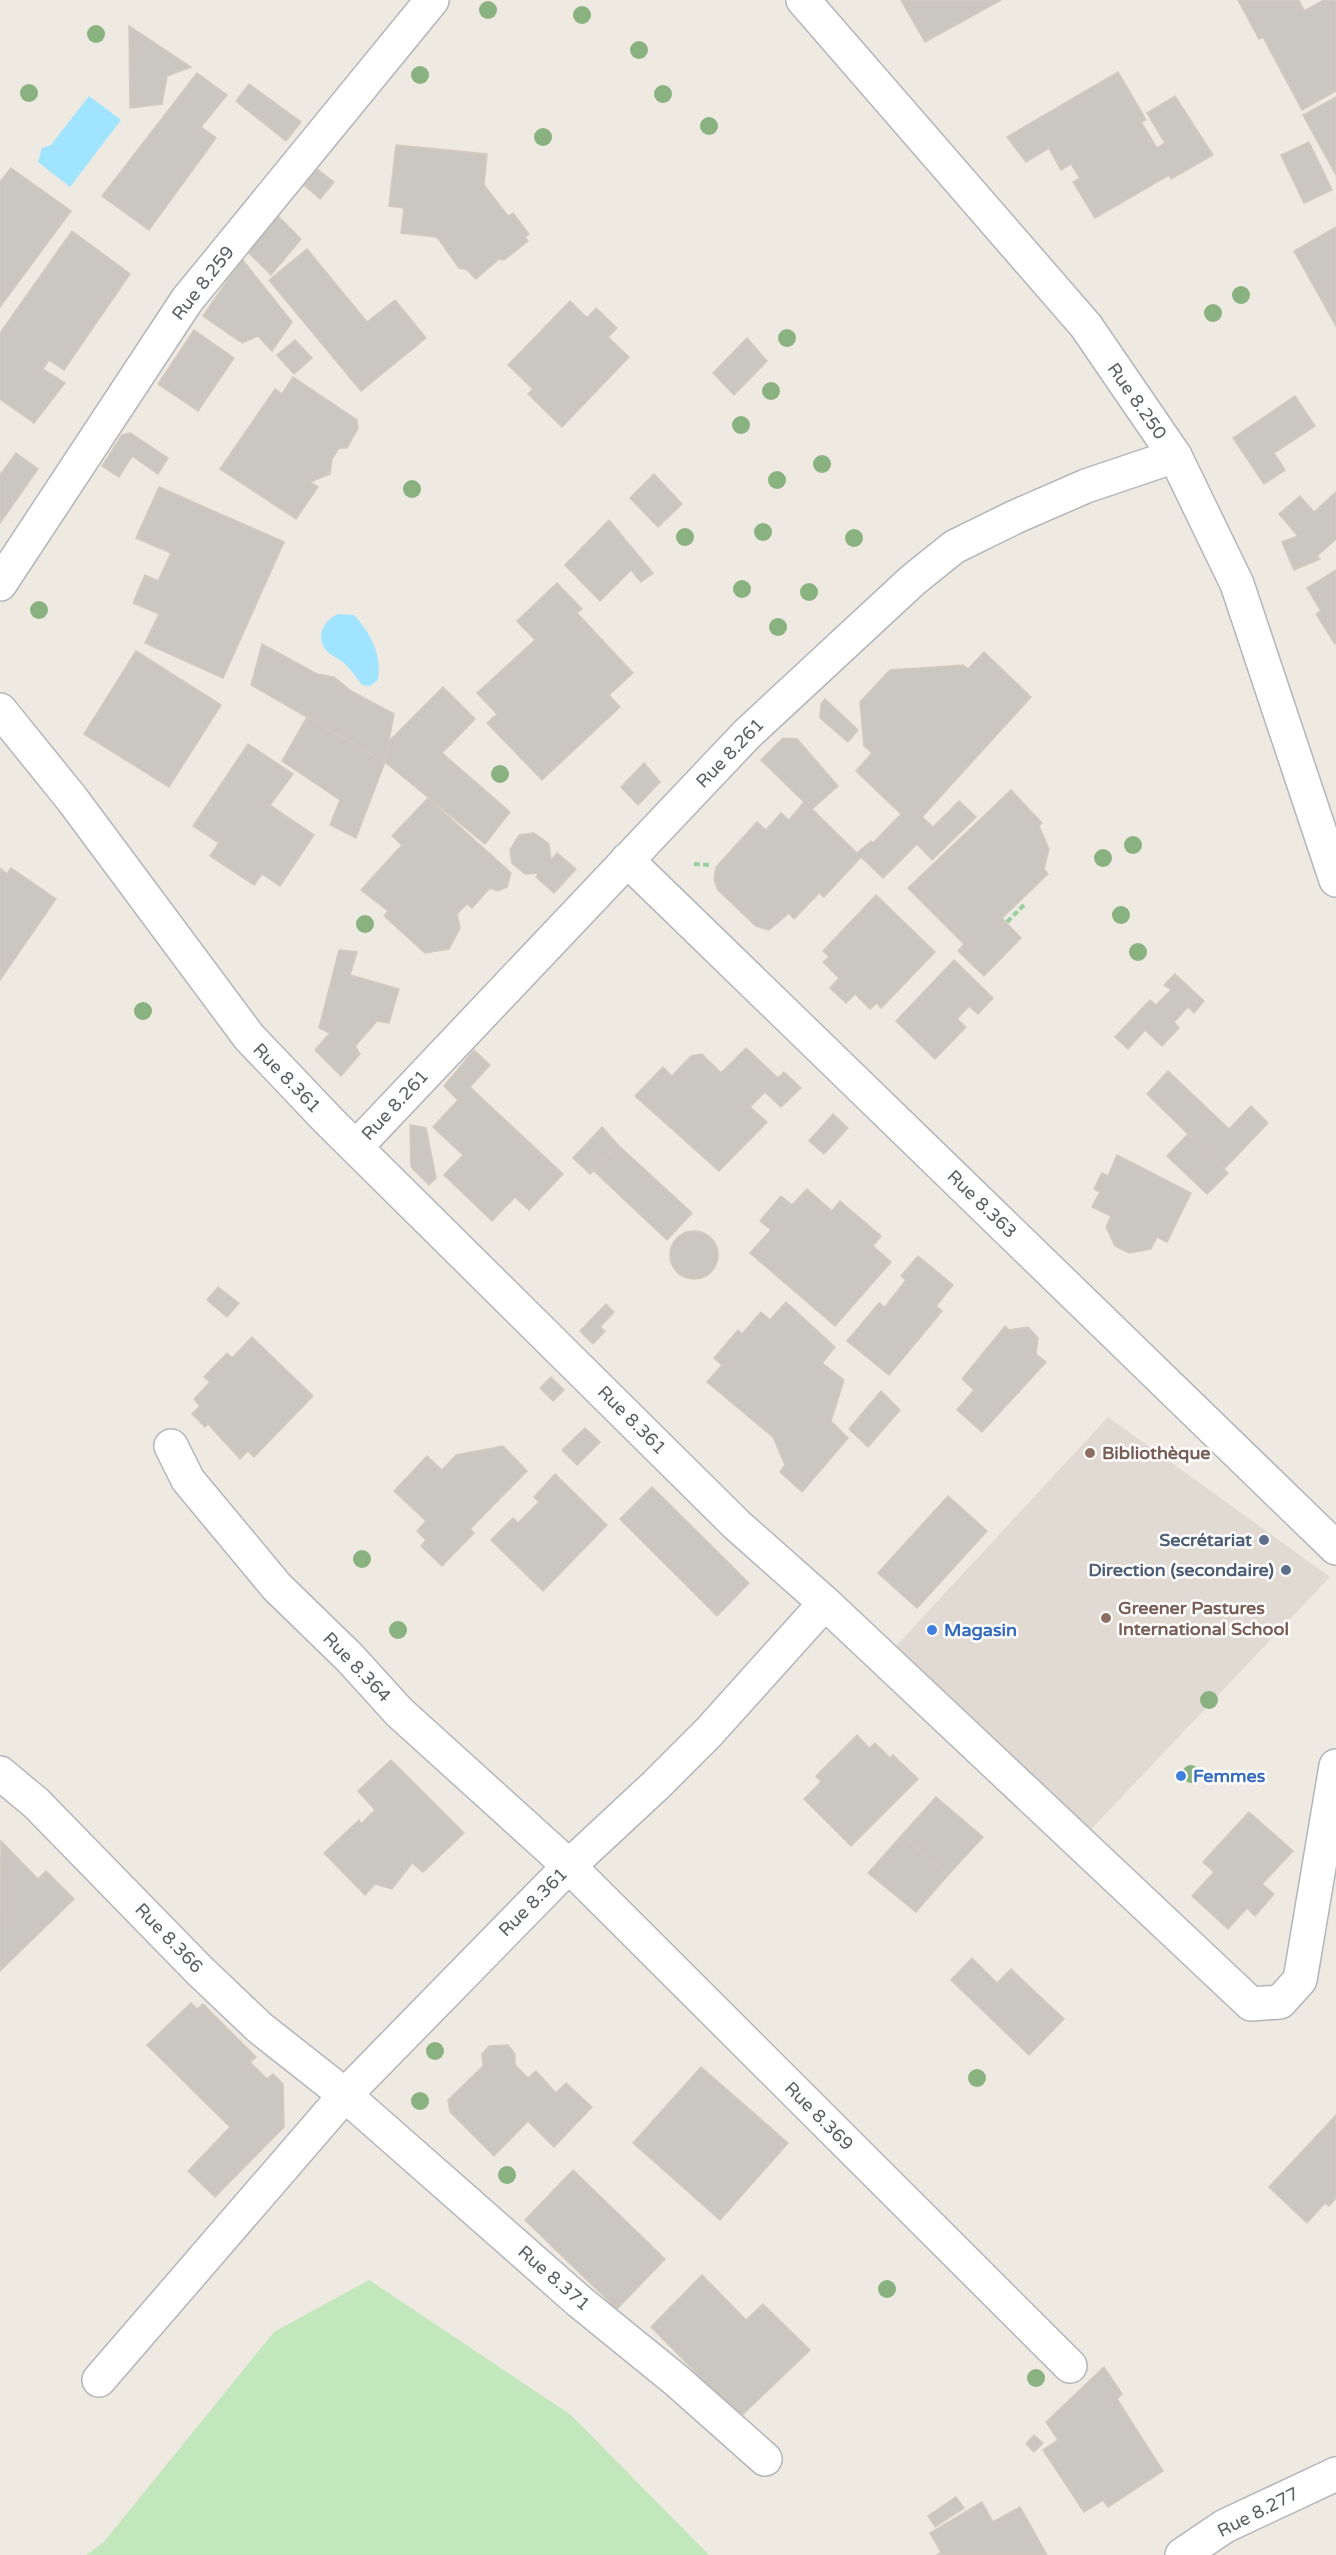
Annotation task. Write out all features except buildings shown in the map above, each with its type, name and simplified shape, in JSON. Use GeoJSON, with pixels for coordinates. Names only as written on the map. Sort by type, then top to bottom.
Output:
{"type":"FeatureCollection","features":[{"type":"Feature","properties":{"kind":"street","name":"Rue 8.259"},"geometry":{"type":"LineString","coordinates":[[0,584],[187,300],[432,0]]}},
{"type":"Feature","properties":{"kind":"street","name":"Rue 8.250"},"geometry":{"type":"LineString","coordinates":[[803,0],[1086,326],[1175,456],[1237,584],[1336,878]]}},
{"type":"Feature","properties":{"kind":"street","name":"Rue 8.261"},"geometry":{"type":"LineString","coordinates":[[356,1147],[747,734],[913,580],[954,547],[1015,516],[1086,486],[1175,456]]}},
{"type":"Feature","properties":{"kind":"street","name":"Rue 8.361"},"geometry":{"type":"LineString","coordinates":[[0,710],[72,799],[249,1037],[356,1147],[737,1525],[825,1603],[709,1732],[656,1785],[568,1866],[345,2095],[99,2380]]}},
{"type":"Feature","properties":{"kind":"street","name":"Rue 8.363"},"geometry":{"type":"LineString","coordinates":[[627,860],[1336,1548]]}},
{"type":"Feature","properties":{"kind":"street","name":"Rue 8.364"},"geometry":{"type":"LineString","coordinates":[[171,1446],[188,1480],[277,1587],[350,1658],[399,1712],[568,1866]]}},
{"type":"Feature","properties":{"kind":"street"},"geometry":{"type":"LineString","coordinates":[[825,1603],[1251,2004],[1280,2002],[1300,1980],[1336,1766]]}},
{"type":"Feature","properties":{"kind":"street","name":"Rue 8.366"},"geometry":{"type":"LineString","coordinates":[[0,1773],[36,1803],[200,1971],[252,2020],[345,2095]]}},
{"type":"Feature","properties":{"kind":"street","name":"Rue 8.369"},"geometry":{"type":"LineString","coordinates":[[568,1866],[1070,2366]]}},
{"type":"Feature","properties":{"kind":"street","name":"Rue 8.371"},"geometry":{"type":"LineString","coordinates":[[345,2095],[580,2302],[676,2380],[765,2459]]}},
{"type":"Feature","properties":{"kind":"street","name":"Rue 8.277"},"geometry":{"type":"LineString","coordinates":[[1182,2555],[1226,2526],[1336,2474]]}},
{"type":"Feature","properties":{"kind":"path"},"geometry":{"type":"LineString","coordinates":[[694,864],[710,865]]}},
{"type":"Feature","properties":{"kind":"path"},"geometry":{"type":"LineString","coordinates":[[1006,922],[1025,904]]}},
{"type":"Feature","properties":{"kind":"shaded area","name":"Greener Pastures International School"},"geometry":{"type":"Polygon","coordinates":[[[1108,1417],[1330,1577],[1079,1842],[884,1659],[1108,1417]]]}},
{"type":"Feature","properties":{"kind":"green space"},"geometry":{"type":"Polygon","coordinates":[[[369,2280],[571,2415],[709,2555],[86,2555],[103,2543],[274,2332],[369,2280]]]}},
{"type":"Feature","properties":{"kind":"water"},"geometry":{"type":"Polygon","coordinates":[[[89,96],[121,120],[70,187],[38,162],[42,148],[51,145],[89,96]]]}},
{"type":"Feature","properties":{"kind":"water"},"geometry":{"type":"Polygon","coordinates":[[[338,614],[354,615],[374,645],[379,671],[378,680],[370,686],[362,685],[345,664],[326,650],[323,645],[321,639],[323,627],[338,614]]]}},
{"type":"Feature","properties":{"kind":"place","name":"Bibliothèque"},"geometry":{"type":"Point","coordinates":[1090,1453]}},
{"type":"Feature","properties":{"kind":"place","name":"Secrétariat"},"geometry":{"type":"Point","coordinates":[1264,1540]}},
{"type":"Feature","properties":{"kind":"place","name":"Direction (secondaire)"},"geometry":{"type":"Point","coordinates":[1286,1570]}},
{"type":"Feature","properties":{"kind":"place","name":"Greener Pastures International School"},"geometry":{"type":"Point","coordinates":[1106,1618]}},
{"type":"Feature","properties":{"kind":"place","name":"Magasin"},"geometry":{"type":"Point","coordinates":[932,1630]}},
{"type":"Feature","properties":{"kind":"place","name":"Femmes"},"geometry":{"type":"Point","coordinates":[1181,1776]}}]}
